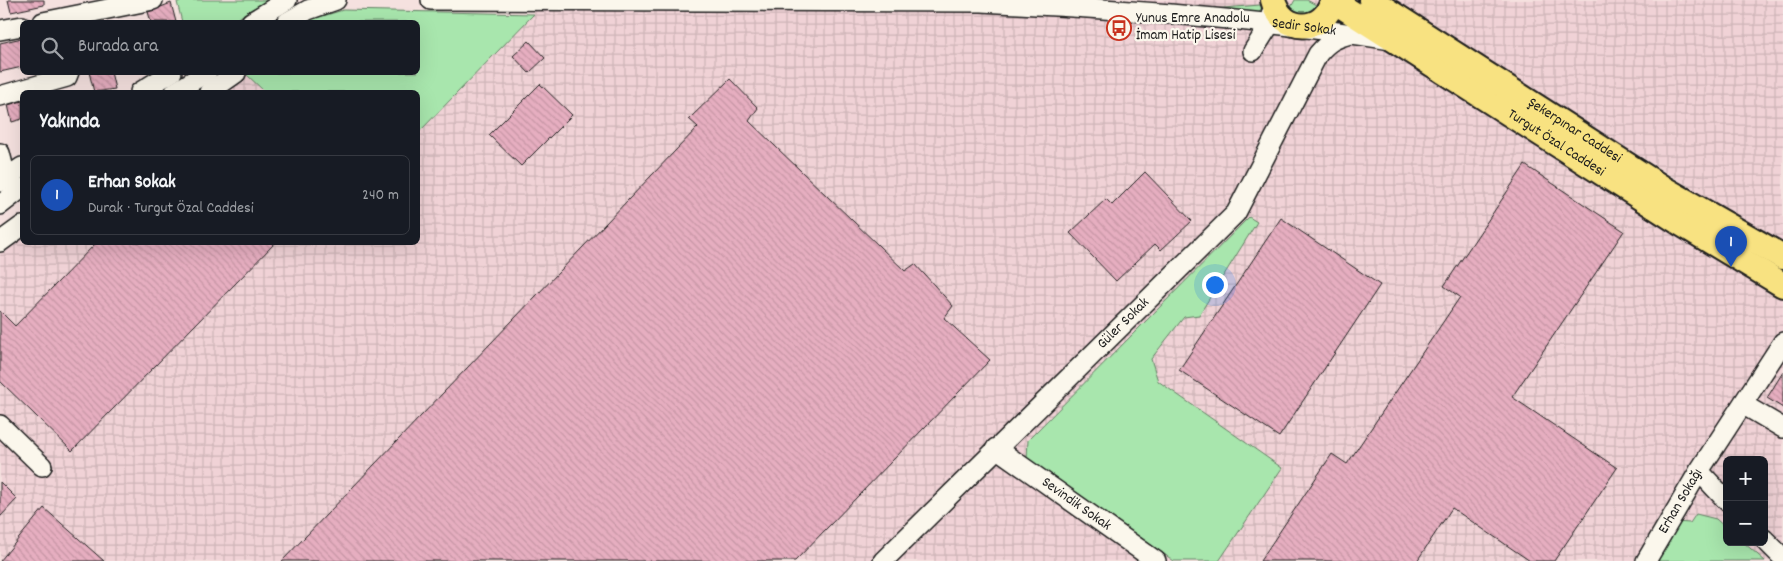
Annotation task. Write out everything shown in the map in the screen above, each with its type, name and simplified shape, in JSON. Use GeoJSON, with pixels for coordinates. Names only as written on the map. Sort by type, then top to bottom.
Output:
{"type":"FeatureCollection","features":[{"type":"Feature","properties":{"kind":"main road"},"geometry":{"type":"LineString","coordinates":[[1273,0],[1275,7],[1285,21],[1301,26],[1311,26],[1320,21],[1327,15],[1332,2]]}},
{"type":"Feature","properties":{"kind":"main road","name":"Şekerpınar Caddesi"},"geometry":{"type":"LineString","coordinates":[[1372,0],[1666,190],[1783,257]]}},
{"type":"Feature","properties":{"kind":"main road","name":"Turgut Özal Caddesi"},"geometry":{"type":"LineString","coordinates":[[1332,2],[1397,41],[1680,223],[1783,285]]}},
{"type":"Feature","properties":{"kind":"street"},"geometry":{"type":"LineString","coordinates":[[64,20],[153,0]]}},
{"type":"Feature","properties":{"kind":"street"},"geometry":{"type":"LineString","coordinates":[[254,20],[287,0]]}},
{"type":"Feature","properties":{"kind":"street"},"geometry":{"type":"LineString","coordinates":[[289,20],[307,5],[336,0]]}},
{"type":"Feature","properties":{"kind":"street","name":"Sedir Sokak"},"geometry":{"type":"LineString","coordinates":[[431,0],[981,2],[1301,26],[1397,41]]}},
{"type":"Feature","properties":{"kind":"street"},"geometry":{"type":"LineString","coordinates":[[1253,51],[1270,24],[1273,0]]}},
{"type":"Feature","properties":{"kind":"street"},"geometry":{"type":"LineString","coordinates":[[1318,54],[1332,2]]}},
{"type":"Feature","properties":{"kind":"street"},"geometry":{"type":"LineString","coordinates":[[0,30],[20,26]]}},
{"type":"Feature","properties":{"kind":"street"},"geometry":{"type":"LineString","coordinates":[[1301,26],[1312,33],[1316,40],[1318,54]]}},
{"type":"Feature","properties":{"kind":"street"},"geometry":{"type":"LineString","coordinates":[[1318,54],[1327,43],[1336,37],[1352,34]]}},
{"type":"Feature","properties":{"kind":"street","name":"Güler Sokak"},"geometry":{"type":"LineString","coordinates":[[882,561],[1236,213],[1318,54]]}},
{"type":"Feature","properties":{"kind":"street"},"geometry":{"type":"LineString","coordinates":[[21,90],[67,77],[68,75]]}},
{"type":"Feature","properties":{"kind":"street"},"geometry":{"type":"LineString","coordinates":[[143,90],[167,75]]}},
{"type":"Feature","properties":{"kind":"street"},"geometry":{"type":"LineString","coordinates":[[178,90],[202,75]]}},
{"type":"Feature","properties":{"kind":"street"},"geometry":{"type":"LineString","coordinates":[[211,90],[233,75]]}},
{"type":"Feature","properties":{"kind":"street"},"geometry":{"type":"LineString","coordinates":[[0,96],[20,90]]}},
{"type":"Feature","properties":{"kind":"street"},"geometry":{"type":"LineString","coordinates":[[0,153],[3,179],[20,168]]}},
{"type":"Feature","properties":{"kind":"street"},"geometry":{"type":"LineString","coordinates":[[0,205],[20,190]]}},
{"type":"Feature","properties":{"kind":"street"},"geometry":{"type":"LineString","coordinates":[[0,242],[20,227]]}},
{"type":"Feature","properties":{"kind":"street","name":"Erhan Sokağı"},"geometry":{"type":"LineString","coordinates":[[1646,561],[1698,472],[1744,405],[1783,342]]}},
{"type":"Feature","properties":{"kind":"street"},"geometry":{"type":"LineString","coordinates":[[1744,405],[1783,428]]}},
{"type":"Feature","properties":{"kind":"street"},"geometry":{"type":"LineString","coordinates":[[0,425],[42,466]]}},
{"type":"Feature","properties":{"kind":"street","name":"Sevindik Sokak"},"geometry":{"type":"LineString","coordinates":[[996,448],[1156,561]]}},
{"type":"Feature","properties":{"kind":"street"},"geometry":{"type":"LineString","coordinates":[[1698,472],[1723,496]]}},
{"type":"Feature","properties":{"kind":"street"},"geometry":{"type":"LineString","coordinates":[[1768,543],[1783,558]]}},
{"type":"Feature","properties":{"kind":"shaded area"},"geometry":{"type":"Polygon","coordinates":[[[535,0],[1345,0],[1783,293],[1783,561],[0,561],[0,234],[20,219],[20,245],[420,245],[420,131],[534,14],[535,0]]]}},
{"type":"Feature","properties":{"kind":"shaded area"},"geometry":{"type":"Polygon","coordinates":[[[1388,0],[1783,0],[1783,243],[1761,231],[1388,0]]]}},
{"type":"Feature","properties":{"kind":"shaded area"},"geometry":{"type":"Polygon","coordinates":[[[218,75],[247,75],[263,90],[195,90],[218,75]]]}},
{"type":"Feature","properties":{"kind":"green space"},"geometry":{"type":"Polygon","coordinates":[[[188,0],[267,0],[235,20],[182,20],[177,2],[188,0]]]}},
{"type":"Feature","properties":{"kind":"green space"},"geometry":{"type":"Polygon","coordinates":[[[1295,0],[1307,0],[1316,5],[1317,9],[1312,20],[1290,9],[1295,0]]]}},
{"type":"Feature","properties":{"kind":"green space"},"geometry":{"type":"Polygon","coordinates":[[[1260,5],[1262,7],[1256,19],[1199,10],[1260,5]]]}},
{"type":"Feature","properties":{"kind":"green space"},"geometry":{"type":"Polygon","coordinates":[[[343,10],[534,14],[420,131],[420,90],[263,90],[247,75],[420,75],[420,20],[310,20],[343,10]]]}},
{"type":"Feature","properties":{"kind":"green space"},"geometry":{"type":"Polygon","coordinates":[[[1249,217],[1257,222],[1199,315],[1184,317],[1151,359],[1158,381],[1282,468],[1219,561],[1174,561],[1027,458],[1028,440],[1249,217]]]}},
{"type":"Feature","properties":{"kind":"green space"},"geometry":{"type":"Polygon","coordinates":[[[1696,514],[1716,519],[1723,525],[1723,546],[1748,546],[1765,561],[1654,561],[1676,522],[1690,523],[1696,514]]]}},
{"type":"Feature","properties":{"kind":"building"},"geometry":{"type":"Polygon","coordinates":[[[8,0],[44,0],[44,5],[11,12],[8,0]]]}},
{"type":"Feature","properties":{"kind":"building"},"geometry":{"type":"Polygon","coordinates":[[[171,3],[175,20],[150,20],[148,12],[171,3]]]}},
{"type":"Feature","properties":{"kind":"building"},"geometry":{"type":"Polygon","coordinates":[[[20,38],[20,67],[0,72],[0,43],[20,38]]]}},
{"type":"Feature","properties":{"kind":"building"},"geometry":{"type":"Polygon","coordinates":[[[529,41],[545,58],[529,73],[513,56],[529,41]]]}},
{"type":"Feature","properties":{"kind":"building"},"geometry":{"type":"Polygon","coordinates":[[[90,75],[112,75],[115,89],[94,90],[90,75]]]}},
{"type":"Feature","properties":{"kind":"building"},"geometry":{"type":"Polygon","coordinates":[[[730,79],[758,108],[749,121],[905,271],[915,264],[953,306],[944,318],[990,360],[795,561],[282,561],[698,127],[689,119],[730,79]]]}},
{"type":"Feature","properties":{"kind":"building"},"geometry":{"type":"Polygon","coordinates":[[[540,84],[572,115],[521,166],[489,135],[540,84]]]}},
{"type":"Feature","properties":{"kind":"building"},"geometry":{"type":"Polygon","coordinates":[[[20,102],[20,120],[12,122],[8,105],[20,102]]]}},
{"type":"Feature","properties":{"kind":"building"},"geometry":{"type":"Polygon","coordinates":[[[1525,165],[1624,231],[1512,397],[1617,468],[1554,561],[1530,561],[1452,508],[1417,561],[1260,561],[1332,454],[1347,464],[1460,297],[1444,286],[1525,165]]]}},
{"type":"Feature","properties":{"kind":"building"},"geometry":{"type":"Polygon","coordinates":[[[1145,172],[1192,221],[1161,250],[1155,244],[1116,281],[1070,233],[1106,199],[1112,205],[1145,172]]]}},
{"type":"Feature","properties":{"kind":"building"},"geometry":{"type":"Polygon","coordinates":[[[1281,218],[1380,285],[1279,437],[1179,370],[1281,218]]]}},
{"type":"Feature","properties":{"kind":"building"},"geometry":{"type":"Polygon","coordinates":[[[94,245],[273,245],[72,451],[0,381],[0,311],[15,326],[94,245]]]}},
{"type":"Feature","properties":{"kind":"building"},"geometry":{"type":"Polygon","coordinates":[[[1783,372],[1783,408],[1767,398],[1783,372]]]}},
{"type":"Feature","properties":{"kind":"building"},"geometry":{"type":"Polygon","coordinates":[[[0,482],[17,499],[0,517],[0,482]]]}},
{"type":"Feature","properties":{"kind":"building"},"geometry":{"type":"Polygon","coordinates":[[[44,508],[104,561],[0,561],[44,508]]]}},
{"type":"Feature","properties":{"kind":"place","name":"Yunus Emre Anadolu İmam Hatip Lisesi"},"geometry":{"type":"Point","coordinates":[1119,28]}},
{"type":"Feature","properties":{"kind":"place","name":"Erhan Sokak"},"geometry":{"type":"Point","coordinates":[1731,267]}}]}
